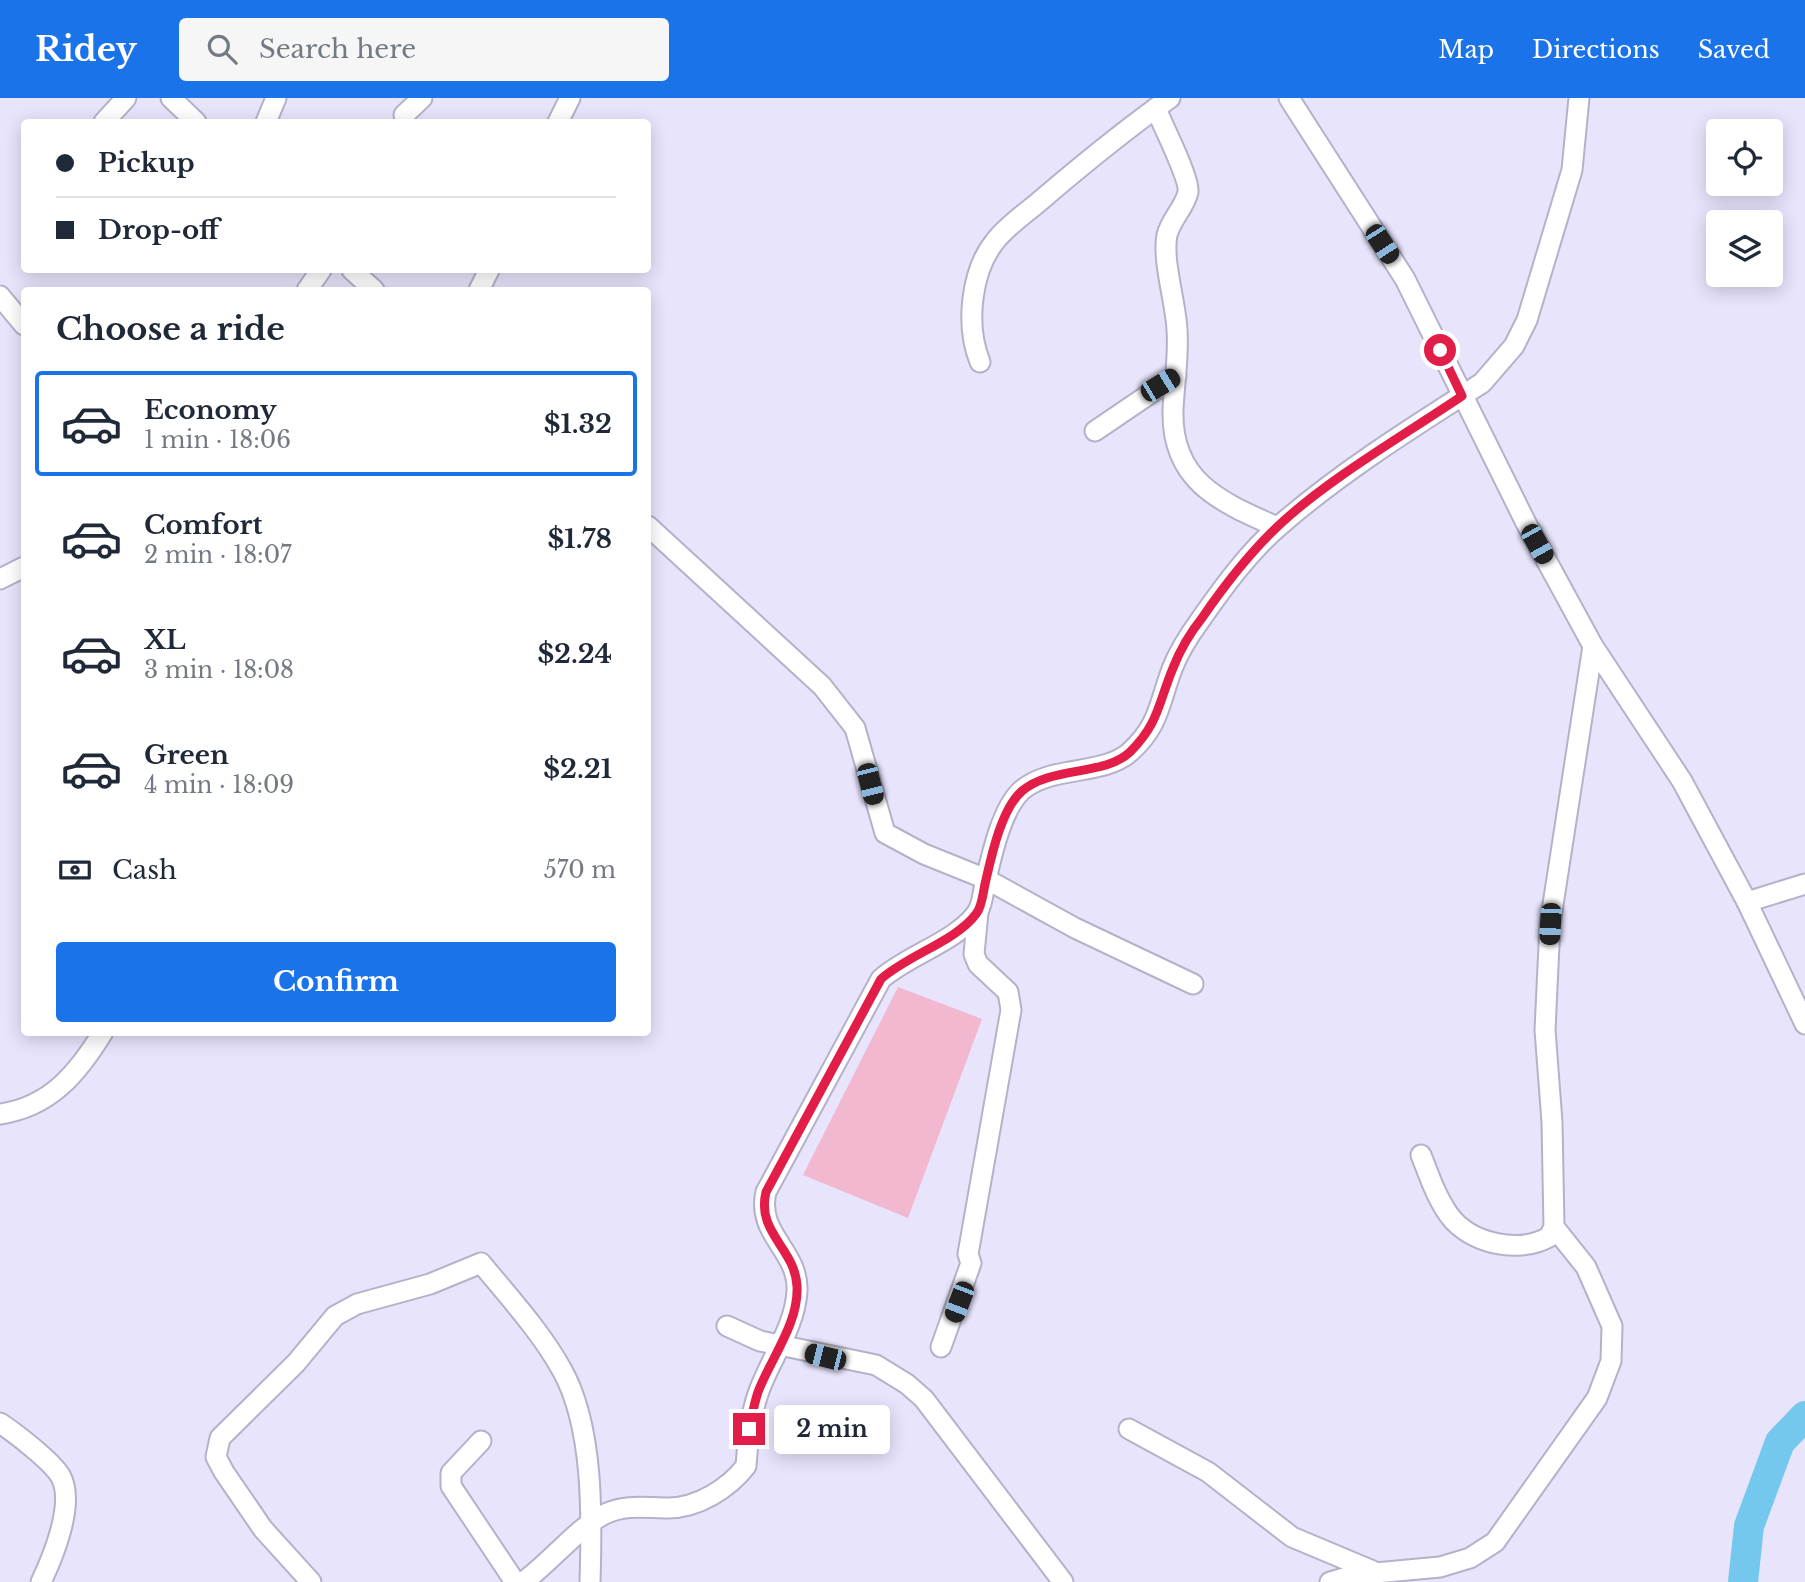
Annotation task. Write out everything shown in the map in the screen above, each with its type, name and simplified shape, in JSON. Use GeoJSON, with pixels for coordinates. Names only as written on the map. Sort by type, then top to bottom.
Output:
{"type":"FeatureCollection","features":[{"type":"Feature","properties":{"kind":"street"},"geometry":{"type":"LineString","coordinates":[[107,119],[126,98]]}},
{"type":"Feature","properties":{"kind":"street"},"geometry":{"type":"LineString","coordinates":[[171,98],[193,119]]}},
{"type":"Feature","properties":{"kind":"street"},"geometry":{"type":"LineString","coordinates":[[267,119],[276,98]]}},
{"type":"Feature","properties":{"kind":"street"},"geometry":{"type":"LineString","coordinates":[[404,115],[422,98]]}},
{"type":"Feature","properties":{"kind":"street"},"geometry":{"type":"LineString","coordinates":[[560,119],[570,98]]}},
{"type":"Feature","properties":{"kind":"street"},"geometry":{"type":"LineString","coordinates":[[1289,98],[1405,279],[1526,523],[1593,646],[1682,781],[1747,902],[1805,1024]]}},
{"type":"Feature","properties":{"kind":"street"},"geometry":{"type":"LineString","coordinates":[[941,1347],[971,1263],[968,1254],[978,1185],[1001,1084],[1011,1010],[1008,992],[978,964],[974,954],[978,912],[1000,829],[1021,792],[1048,777],[1113,762],[1127,755],[1154,726],[1173,667],[1188,638],[1236,572],[1277,527],[1323,490],[1462,396],[1499,367],[1527,320],[1572,170],[1579,98]]}},
{"type":"Feature","properties":{"kind":"street"},"geometry":{"type":"LineString","coordinates":[[979,362],[972,319],[975,289],[979,269],[996,240],[1079,167],[1163,103],[1184,169],[1188,192],[1167,236],[1178,334],[1174,428],[1182,459],[1197,482],[1219,501],[1277,527]]}},
{"type":"Feature","properties":{"kind":"street"},"geometry":{"type":"LineString","coordinates":[[355,273],[371,287]]}},
{"type":"Feature","properties":{"kind":"street"},"geometry":{"type":"LineString","coordinates":[[2,304],[21,322]]}},
{"type":"Feature","properties":{"kind":"street"},"geometry":{"type":"LineString","coordinates":[[1095,431],[1176,376]]}},
{"type":"Feature","properties":{"kind":"street"},"geometry":{"type":"LineString","coordinates":[[651,529],[822,686],[849,715],[885,833],[924,854],[986,879],[1075,928],[1193,984]]}},
{"type":"Feature","properties":{"kind":"street"},"geometry":{"type":"LineString","coordinates":[[0,579],[21,568]]}},
{"type":"Feature","properties":{"kind":"street"},"geometry":{"type":"LineString","coordinates":[[1421,1155],[1450,1217],[1467,1232],[1505,1246],[1526,1245],[1549,1237],[1554,1227],[1552,1122],[1545,1030],[1550,924],[1593,646]]}},
{"type":"Feature","properties":{"kind":"street"},"geometry":{"type":"LineString","coordinates":[[1747,902],[1805,884]]}},
{"type":"Feature","properties":{"kind":"street"},"geometry":{"type":"LineString","coordinates":[[523,1582],[545,1567],[589,1525],[624,1507],[684,1507],[723,1489],[746,1466],[749,1429],[758,1394],[794,1311],[797,1289],[796,1271],[765,1219],[762,1208],[766,1192],[881,979],[896,966],[963,927],[978,912]]}},
{"type":"Feature","properties":{"kind":"street"},"geometry":{"type":"LineString","coordinates":[[0,1114],[27,1106],[68,1082],[100,1036]]}},
{"type":"Feature","properties":{"kind":"street"},"geometry":{"type":"LineString","coordinates":[[1331,1582],[1440,1567],[1470,1558],[1495,1542],[1597,1398],[1611,1361],[1612,1326],[1586,1267],[1554,1227]]}},
{"type":"Feature","properties":{"kind":"street"},"geometry":{"type":"LineString","coordinates":[[311,1582],[263,1529],[223,1472],[216,1457],[220,1438],[296,1363],[335,1316],[364,1301],[430,1284],[481,1264],[551,1352],[571,1389],[583,1433],[590,1582]]}},
{"type":"Feature","properties":{"kind":"street"},"geometry":{"type":"LineString","coordinates":[[727,1326],[778,1346],[876,1365],[907,1384],[924,1399],[1063,1582]]}},
{"type":"Feature","properties":{"kind":"street"},"geometry":{"type":"LineString","coordinates":[[0,1423],[21,1437],[61,1478],[65,1506],[58,1540],[41,1582]]}},
{"type":"Feature","properties":{"kind":"street"},"geometry":{"type":"LineString","coordinates":[[1129,1429],[1208,1472],[1292,1537],[1381,1573]]}},
{"type":"Feature","properties":{"kind":"street"},"geometry":{"type":"LineString","coordinates":[[481,1441],[451,1473],[451,1486],[515,1582]]}},
{"type":"Feature","properties":{"kind":"shaded area"},"geometry":{"type":"Polygon","coordinates":[[[898,987],[982,1019],[908,1218],[803,1175],[898,987]]]}},
{"type":"Feature","properties":{"kind":"waterway"},"geometry":{"type":"LineString","coordinates":[[1743,1582],[1749,1526],[1780,1442],[1805,1416]]}},
{"type":"Feature","properties":{"kind":"route"},"geometry":{"type":"LineString","coordinates":[[749,1429],[758,1394],[794,1311],[797,1289],[796,1271],[765,1219],[762,1208],[766,1192],[881,979],[896,966],[963,927],[978,912],[1000,829],[1021,792],[1048,777],[1113,762],[1127,755],[1154,726],[1173,667],[1188,638],[1236,572],[1277,527],[1323,490],[1462,396],[1440,350]]}}]}
